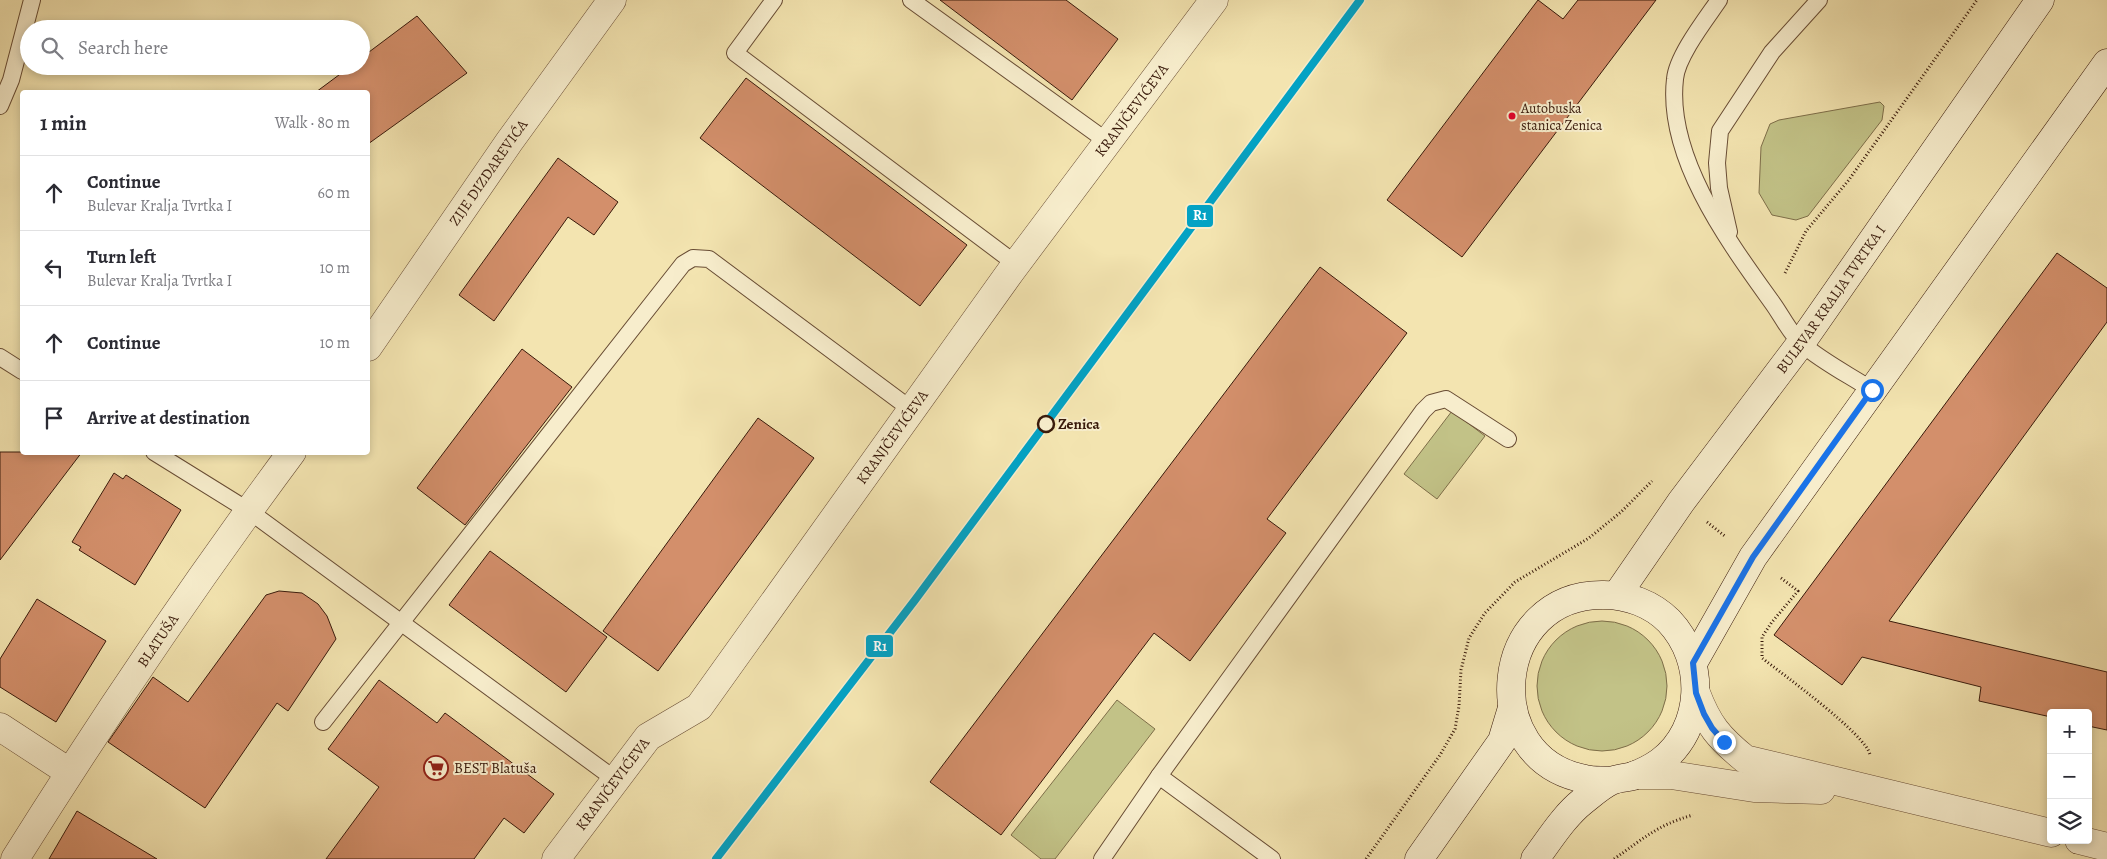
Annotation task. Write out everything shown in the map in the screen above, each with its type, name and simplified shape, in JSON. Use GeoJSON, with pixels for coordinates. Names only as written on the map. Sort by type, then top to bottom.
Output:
{"type":"FeatureCollection","features":[{"type":"Feature","properties":{"kind":"street","name":"ZIJE DIZDAREVIĆA"},"geometry":{"type":"LineString","coordinates":[[370,344],[509,142],[612,0]]}},
{"type":"Feature","properties":{"kind":"street","name":"KRANJČEVIĆEVA"},"geometry":{"type":"LineString","coordinates":[[556,859],[648,737],[699,707],[1016,264],[1214,0]]}},
{"type":"Feature","properties":{"kind":"street","name":"BULEVAR KRALJA TVRTKA I"},"geometry":{"type":"LineString","coordinates":[[1617,595],[1681,502],[1801,343],[2040,0]]}},
{"type":"Feature","properties":{"kind":"street"},"geometry":{"type":"LineString","coordinates":[[1693,663],[1753,557],[1872,390],[2103,77]]}},
{"type":"Feature","properties":{"kind":"street"},"geometry":{"type":"LineString","coordinates":[[249,511],[290,455]]}},
{"type":"Feature","properties":{"kind":"street","name":"BLATUŠA"},"geometry":{"type":"LineString","coordinates":[[15,859],[69,772],[249,511]]}},
{"type":"Feature","properties":{"kind":"street"},"geometry":{"type":"LineString","coordinates":[[1535,859],[1582,802],[1623,778],[1660,762],[1680,741],[1692,715],[1696,693],[1693,663],[1680,634],[1667,620],[1636,600],[1617,595],[1592,595],[1566,601],[1544,615],[1526,633],[1514,657],[1509,682],[1512,708],[1521,733],[1538,755],[1560,770],[1585,779],[1623,778],[1672,775],[1754,788],[1870,791]]}},
{"type":"Feature","properties":{"kind":"street"},"geometry":{"type":"LineString","coordinates":[[1696,693],[1712,728],[1724,742],[1745,759],[2047,833]]}},
{"type":"Feature","properties":{"kind":"street"},"geometry":{"type":"LineString","coordinates":[[1419,859],[1502,741],[1512,708]]}},
{"type":"Feature","properties":{"kind":"street"},"geometry":{"type":"LineString","coordinates":[[0,728],[69,772]]}},
{"type":"Feature","properties":{"kind":"street"},"geometry":{"type":"LineString","coordinates":[[2092,843],[2107,847]]}},
{"type":"Feature","properties":{"kind":"lane"},"geometry":{"type":"LineString","coordinates":[[27,20],[32,0]]}},
{"type":"Feature","properties":{"kind":"lane"},"geometry":{"type":"LineString","coordinates":[[774,0],[735,53],[1016,264]]}},
{"type":"Feature","properties":{"kind":"lane"},"geometry":{"type":"LineString","coordinates":[[911,0],[1108,142]]}},
{"type":"Feature","properties":{"kind":"lane"},"geometry":{"type":"LineString","coordinates":[[1719,0],[1691,40],[1675,77],[1674,105],[1682,139],[1692,168],[1716,221],[1801,343],[1872,390]]}},
{"type":"Feature","properties":{"kind":"lane"},"geometry":{"type":"LineString","coordinates":[[1735,250],[1719,188],[1717,163],[1720,131],[1772,52],[1819,0]]}},
{"type":"Feature","properties":{"kind":"lane"},"geometry":{"type":"LineString","coordinates":[[0,106],[11,80],[20,46]]}},
{"type":"Feature","properties":{"kind":"lane"},"geometry":{"type":"LineString","coordinates":[[323,722],[683,264],[693,258],[709,259],[912,410]]}},
{"type":"Feature","properties":{"kind":"lane"},"geometry":{"type":"LineString","coordinates":[[0,357],[20,370]]}},
{"type":"Feature","properties":{"kind":"lane"},"geometry":{"type":"LineString","coordinates":[[1102,859],[1159,776],[1431,403],[1446,399],[1508,439]]}},
{"type":"Feature","properties":{"kind":"lane"},"geometry":{"type":"LineString","coordinates":[[159,455],[249,511],[616,780]]}},
{"type":"Feature","properties":{"kind":"lane"},"geometry":{"type":"LineString","coordinates":[[1159,776],[1272,859]]}},
{"type":"Feature","properties":{"kind":"path"},"geometry":{"type":"LineString","coordinates":[[1771,301],[1806,230],[1848,181],[1977,0]]}},
{"type":"Feature","properties":{"kind":"green space"},"geometry":{"type":"Polygon","coordinates":[[[1880,102],[1884,106],[1882,120],[1808,216],[1796,220],[1772,215],[1759,193],[1761,147],[1770,124],[1779,120],[1880,102]]]}},
{"type":"Feature","properties":{"kind":"green space"},"geometry":{"type":"Polygon","coordinates":[[[1452,411],[1485,436],[1437,499],[1404,474],[1452,411]]]}},
{"type":"Feature","properties":{"kind":"green space"},"geometry":{"type":"Polygon","coordinates":[[[1602,621],[1615,622],[1627,626],[1648,640],[1662,661],[1666,673],[1666,699],[1662,711],[1648,732],[1627,746],[1615,750],[1602,751],[1589,750],[1577,746],[1556,732],[1542,711],[1538,699],[1537,686],[1538,673],[1542,661],[1556,640],[1577,626],[1589,622],[1602,621]]]}},
{"type":"Feature","properties":{"kind":"green space"},"geometry":{"type":"Polygon","coordinates":[[[1117,700],[1155,729],[1055,859],[1041,859],[1011,835],[1117,700]]]}},
{"type":"Feature","properties":{"kind":"building"},"geometry":{"type":"Polygon","coordinates":[[[940,0],[1066,0],[1118,39],[1072,100],[940,0]]]}},
{"type":"Feature","properties":{"kind":"building","name":"Autobuska stanica Zenica"},"geometry":{"type":"Polygon","coordinates":[[[1538,0],[1563,19],[1578,0],[1656,0],[1462,257],[1387,200],[1538,0]]]}},
{"type":"Feature","properties":{"kind":"building"},"geometry":{"type":"Polygon","coordinates":[[[417,16],[467,73],[370,143],[370,90],[319,90],[339,75],[370,75],[370,51],[417,16]]]}},
{"type":"Feature","properties":{"kind":"building"},"geometry":{"type":"Polygon","coordinates":[[[746,78],[967,245],[920,306],[700,138],[746,78]]]}},
{"type":"Feature","properties":{"kind":"building"},"geometry":{"type":"Polygon","coordinates":[[[558,158],[618,202],[594,235],[568,217],[494,321],[459,295],[558,158]]]}},
{"type":"Feature","properties":{"kind":"building"},"geometry":{"type":"Polygon","coordinates":[[[2057,253],[2107,288],[2107,322],[1889,621],[2107,672],[2107,730],[2092,727],[2092,709],[2047,709],[2047,716],[1979,701],[1981,687],[1862,657],[1842,685],[1774,635],[2057,253]]]}},
{"type":"Feature","properties":{"kind":"building"},"geometry":{"type":"Polygon","coordinates":[[[1320,267],[1407,333],[1267,519],[1286,533],[1190,661],[1154,633],[1001,835],[930,782],[1320,267]]]}},
{"type":"Feature","properties":{"kind":"building"},"geometry":{"type":"Polygon","coordinates":[[[522,349],[572,387],[465,525],[417,488],[522,349]]]}},
{"type":"Feature","properties":{"kind":"building"},"geometry":{"type":"Polygon","coordinates":[[[758,418],[814,458],[658,671],[603,631],[758,418]]]}},
{"type":"Feature","properties":{"kind":"building"},"geometry":{"type":"Polygon","coordinates":[[[0,452],[20,452],[20,455],[80,455],[0,560],[0,452]]]}},
{"type":"Feature","properties":{"kind":"building"},"geometry":{"type":"Polygon","coordinates":[[[114,473],[123,479],[126,475],[181,510],[135,585],[79,550],[81,547],[72,542],[114,473]]]}},
{"type":"Feature","properties":{"kind":"building"},"geometry":{"type":"Polygon","coordinates":[[[490,551],[607,637],[566,692],[449,605],[490,551]]]}},
{"type":"Feature","properties":{"kind":"building"},"geometry":{"type":"Polygon","coordinates":[[[279,591],[302,593],[318,604],[327,616],[336,639],[288,711],[277,703],[205,808],[108,742],[153,677],[188,702],[266,595],[279,591]]]}},
{"type":"Feature","properties":{"kind":"building"},"geometry":{"type":"Polygon","coordinates":[[[37,599],[106,641],[56,722],[0,687],[0,659],[37,599]]]}},
{"type":"Feature","properties":{"kind":"building","name":"BEST Blatuša"},"geometry":{"type":"Polygon","coordinates":[[[379,680],[437,723],[445,713],[554,794],[524,833],[504,818],[474,859],[326,859],[379,787],[328,749],[379,680]]]}},
{"type":"Feature","properties":{"kind":"building"},"geometry":{"type":"Polygon","coordinates":[[[77,811],[157,859],[49,859],[77,811]]]}},
{"type":"Feature","properties":{"kind":"transit line","name":"R1"},"geometry":{"type":"LineString","coordinates":[[716,859],[915,600],[1360,0]]}},
{"type":"Feature","properties":{"kind":"place","name":"Autobuska stanica Zenica"},"geometry":{"type":"Point","coordinates":[1512,116]}},
{"type":"Feature","properties":{"kind":"place","name":"Zenica"},"geometry":{"type":"Point","coordinates":[1046,424]}},
{"type":"Feature","properties":{"kind":"place","name":"BEST Blatuša"},"geometry":{"type":"Point","coordinates":[436,768]}},
{"type":"Feature","properties":{"kind":"route"},"geometry":{"type":"LineString","coordinates":[[1724,742],[1712,728],[1704,714],[1696,693],[1693,663],[1753,557],[1872,390]]}}]}
